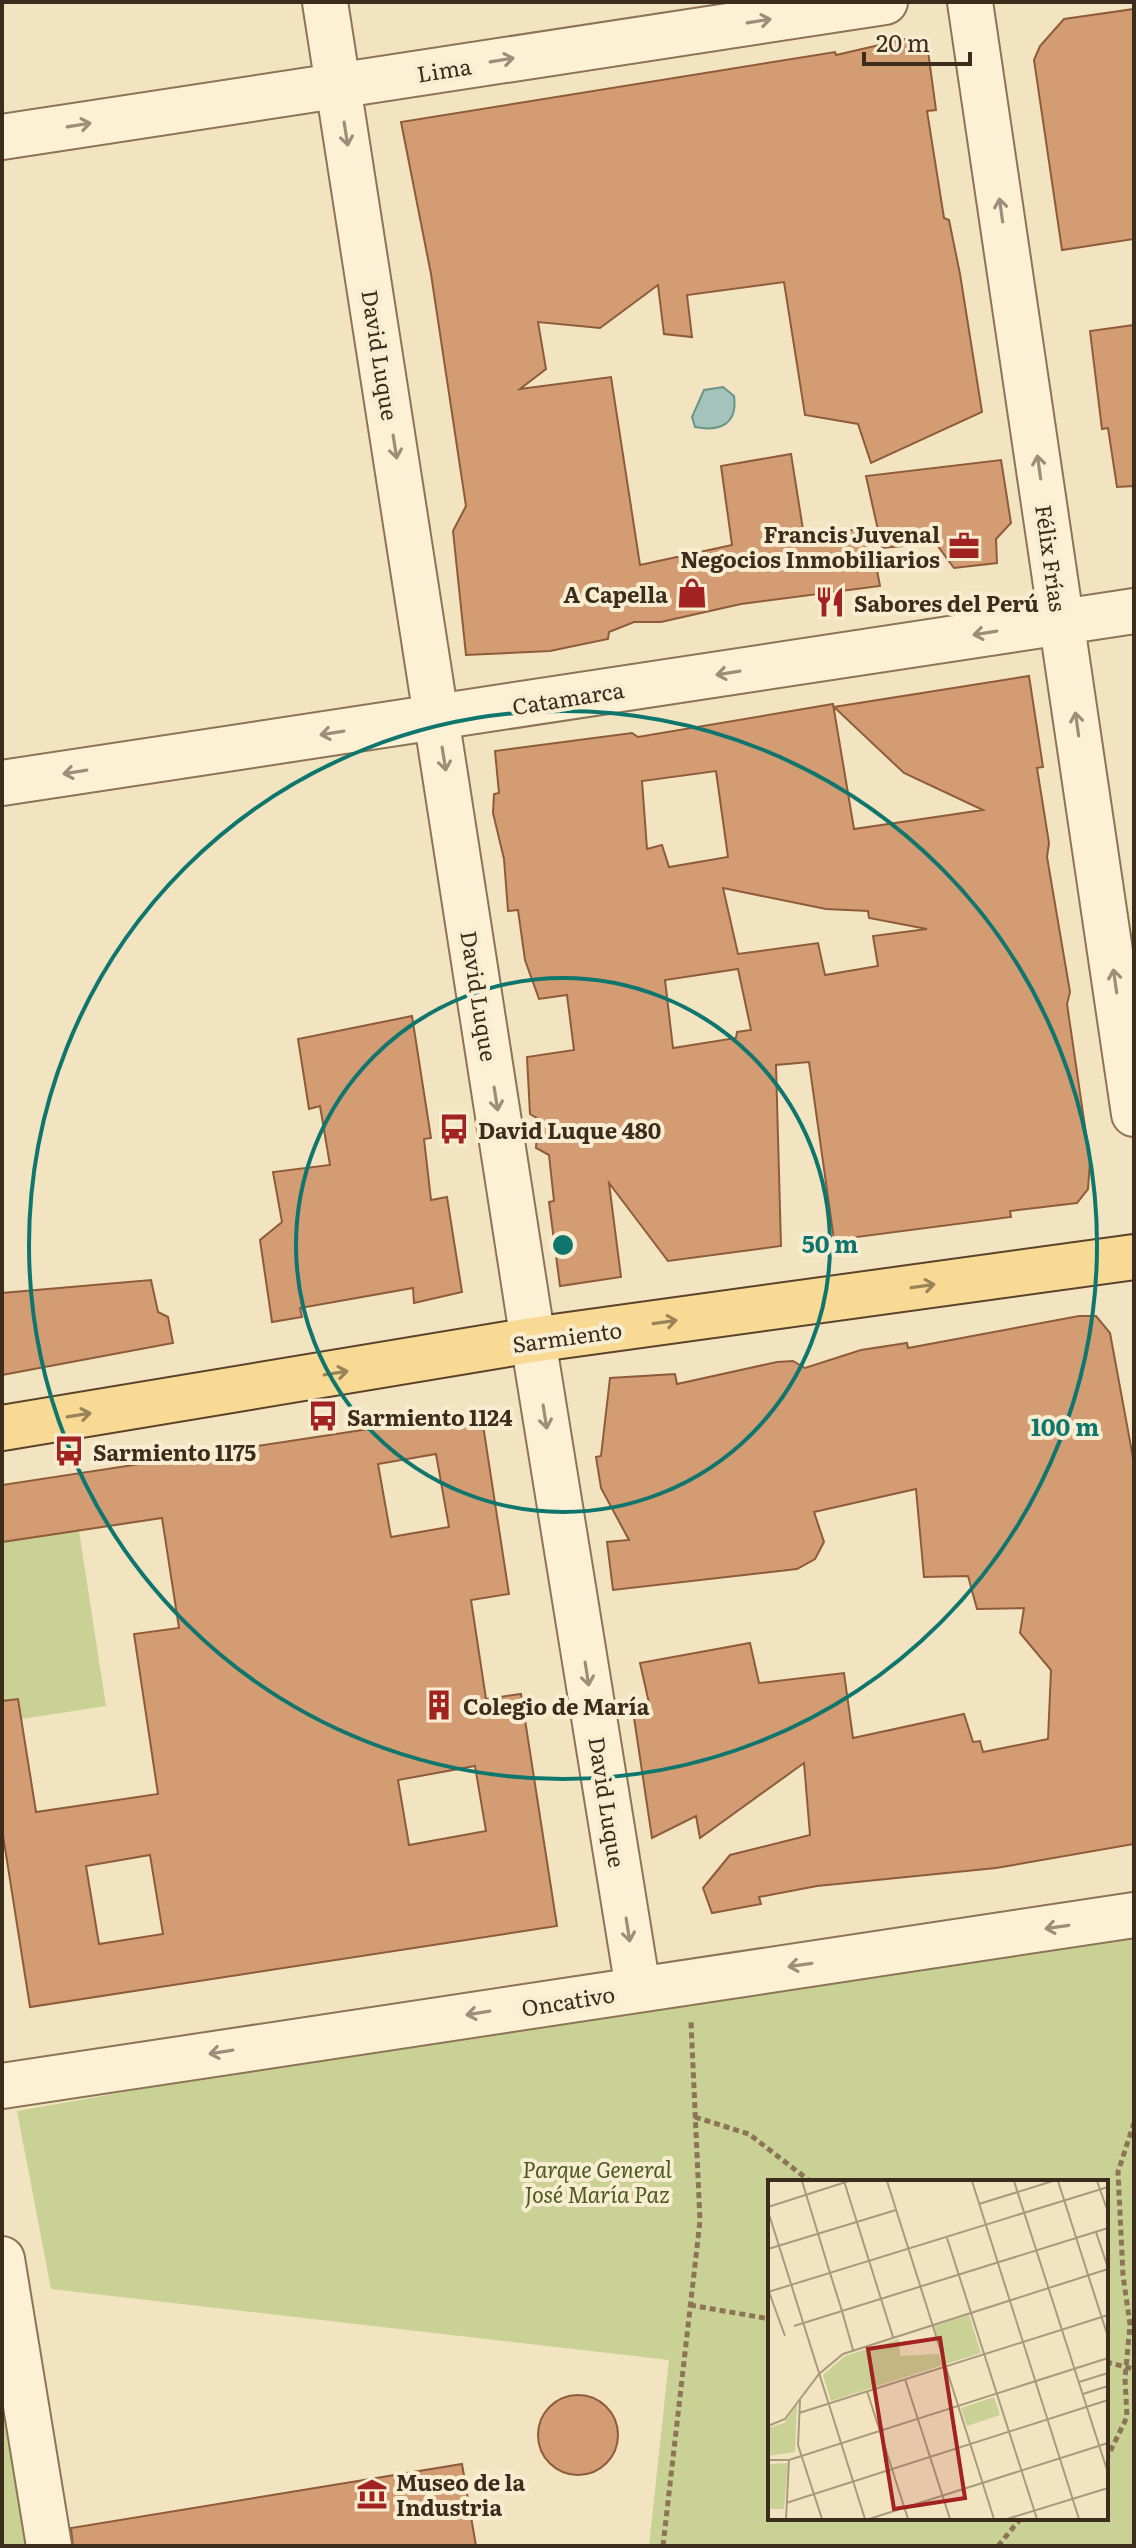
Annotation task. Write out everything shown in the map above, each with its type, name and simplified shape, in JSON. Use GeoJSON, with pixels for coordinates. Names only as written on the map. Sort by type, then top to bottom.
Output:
{"type":"FeatureCollection","features":[{"type":"Feature","properties":{"kind":"main road","name":"Sarmiento"},"geometry":{"type":"LineString","coordinates":[[2,1428],[532,1340],[1134,1257]]}},
{"type":"Feature","properties":{"kind":"street","name":"David Luque"},"geometry":{"type":"LineString","coordinates":[[325,2],[532,1340],[638,1989]]}},
{"type":"Feature","properties":{"kind":"street","name":"Lima"},"geometry":{"type":"LineString","coordinates":[[2,137],[885,2]]}},
{"type":"Feature","properties":{"kind":"street","name":"Félix Frías"},"geometry":{"type":"LineString","coordinates":[[970,2],[1134,1114]]}},
{"type":"Feature","properties":{"kind":"street","name":"Catamarca"},"geometry":{"type":"LineString","coordinates":[[2,783],[1134,611]]}},
{"type":"Feature","properties":{"kind":"street","name":"Oncativo"},"geometry":{"type":"LineString","coordinates":[[2,2086],[1134,1915]]}},
{"type":"Feature","properties":{"kind":"street"},"geometry":{"type":"LineString","coordinates":[[2,2259],[49,2546]]}},
{"type":"Feature","properties":{"kind":"path"},"geometry":{"type":"LineString","coordinates":[[663,2546],[700,2221],[688,1981]]}},
{"type":"Feature","properties":{"kind":"path"},"geometry":{"type":"LineString","coordinates":[[695,2117],[749,2134],[808,2180]]}},
{"type":"Feature","properties":{"kind":"path"},"geometry":{"type":"LineString","coordinates":[[1108,2456],[1127,2417],[1130,2325],[1123,2275],[1118,2172],[1134,2123]]}},
{"type":"Feature","properties":{"kind":"path"},"geometry":{"type":"LineString","coordinates":[[690,2305],[768,2319]]}},
{"type":"Feature","properties":{"kind":"path"},"geometry":{"type":"LineString","coordinates":[[1108,2362],[1134,2369]]}},
{"type":"Feature","properties":{"kind":"path"},"geometry":{"type":"LineString","coordinates":[[998,2546],[1019,2520]]}},
{"type":"Feature","properties":{"kind":"green space"},"geometry":{"type":"Polygon","coordinates":[[[79,1531],[106,1706],[2,1722],[2,1542],[79,1531]]]}},
{"type":"Feature","properties":{"kind":"green space","name":"Parque General José María Paz"},"geometry":{"type":"Polygon","coordinates":[[[1134,1929],[1134,2546],[649,2546],[669,2360],[51,2289],[17,2111],[614,2006],[1134,1929]]]}},
{"type":"Feature","properties":{"kind":"green space"},"geometry":{"type":"Polygon","coordinates":[[[2,2370],[30,2546],[2,2546],[2,2370]]]}},
{"type":"Feature","properties":{"kind":"water"},"geometry":{"type":"Polygon","coordinates":[[[723,387],[734,396],[730,419],[719,427],[695,427],[692,417],[704,390],[723,387]]]}},
{"type":"Feature","properties":{"kind":"building"},"geometry":{"type":"Polygon","coordinates":[[[1134,9],[1134,239],[1062,250],[1034,60],[1040,46],[1064,19],[1134,9]]]}},
{"type":"Feature","properties":{"kind":"building"},"geometry":{"type":"Polygon","coordinates":[[[905,39],[928,51],[936,110],[927,111],[944,218],[949,220],[960,274],[982,412],[871,463],[858,424],[805,415],[784,282],[687,295],[692,337],[664,334],[658,285],[600,328],[538,322],[546,369],[520,389],[611,377],[640,565],[732,545],[721,466],[791,454],[804,536],[869,528],[880,586],[741,604],[661,622],[634,622],[609,632],[608,639],[550,651],[466,655],[453,531],[466,506],[431,274],[401,122],[835,52],[836,55],[905,39]]]}},
{"type":"Feature","properties":{"kind":"building"},"geometry":{"type":"Polygon","coordinates":[[[1134,325],[1134,486],[1117,487],[1108,428],[1102,429],[1090,331],[1134,325]]]}},
{"type":"Feature","properties":{"kind":"building"},"geometry":{"type":"Polygon","coordinates":[[[1001,460],[1011,523],[996,539],[997,563],[954,568],[934,541],[911,541],[903,546],[882,548],[866,476],[1001,460]]]}},
{"type":"Feature","properties":{"kind":"building"},"geometry":{"type":"Polygon","coordinates":[[[1029,676],[1043,767],[1037,768],[1049,843],[1047,857],[1070,992],[1067,1004],[1090,1161],[1088,1189],[1077,1203],[1010,1211],[1011,1217],[834,1240],[809,1062],[776,1065],[781,1246],[668,1261],[609,1183],[621,1277],[560,1286],[549,1202],[554,1201],[549,1155],[536,1148],[538,1119],[530,1114],[527,1057],[574,1050],[567,995],[539,999],[525,960],[518,910],[508,911],[504,859],[493,813],[494,794],[499,793],[495,751],[632,733],[638,737],[833,704],[854,829],[983,810],[904,773],[834,707],[1029,676]],[[716,771],[642,781],[647,849],[662,845],[669,867],[728,857],[716,771]],[[723,888],[738,954],[818,943],[825,975],[878,966],[873,936],[927,929],[869,918],[868,911],[826,909],[723,888]],[[738,969],[665,980],[673,1048],[736,1038],[737,1032],[751,1030],[738,969]]]}},
{"type":"Feature","properties":{"kind":"building"},"geometry":{"type":"Polygon","coordinates":[[[412,1016],[431,1138],[424,1139],[431,1200],[447,1197],[462,1292],[414,1303],[413,1288],[300,1308],[302,1317],[272,1322],[260,1240],[282,1222],[273,1172],[330,1165],[320,1106],[309,1109],[298,1039],[412,1016]]]}},
{"type":"Feature","properties":{"kind":"building"},"geometry":{"type":"Polygon","coordinates":[[[151,1280],[158,1312],[168,1317],[173,1343],[2,1375],[2,1293],[151,1280]]]}},
{"type":"Feature","properties":{"kind":"building"},"geometry":{"type":"Polygon","coordinates":[[[1079,1316],[1096,1316],[1110,1333],[1134,1463],[1134,1844],[996,1868],[817,1886],[759,1897],[761,1904],[712,1913],[703,1888],[730,1855],[810,1835],[804,1763],[700,1838],[696,1816],[652,1838],[633,1711],[649,1703],[640,1663],[750,1643],[759,1683],[844,1673],[853,1738],[964,1714],[973,1742],[980,1741],[983,1752],[1048,1739],[1051,1670],[1020,1633],[1024,1608],[977,1609],[968,1576],[924,1577],[916,1489],[814,1512],[824,1542],[815,1559],[797,1569],[613,1590],[607,1542],[629,1540],[601,1488],[596,1457],[601,1456],[610,1378],[675,1374],[677,1384],[777,1362],[793,1361],[805,1368],[861,1350],[907,1343],[908,1348],[1079,1316]]]}},
{"type":"Feature","properties":{"kind":"building","name":"Colegio de María"},"geometry":{"type":"Polygon","coordinates":[[[481,1412],[509,1594],[471,1600],[486,1699],[521,1694],[557,1926],[30,2007],[2,1829],[2,1701],[18,1699],[36,1812],[158,1794],[134,1634],[179,1628],[162,1518],[2,1542],[2,1485],[481,1412]],[[436,1454],[378,1464],[391,1537],[449,1527],[436,1454]],[[475,1766],[398,1780],[409,1845],[486,1831],[475,1766]],[[150,1855],[86,1866],[99,1944],[163,1934],[150,1855]]]}},
{"type":"Feature","properties":{"kind":"building"},"geometry":{"type":"Polygon","coordinates":[[[578,2395],[593,2398],[606,2407],[615,2420],[618,2435],[615,2450],[606,2463],[593,2472],[578,2475],[563,2472],[550,2463],[541,2450],[538,2435],[541,2420],[550,2407],[563,2398],[578,2395]]]}},
{"type":"Feature","properties":{"kind":"building","name":"Museo de la Industria"},"geometry":{"type":"Polygon","coordinates":[[[462,2464],[476,2546],[73,2546],[71,2528],[462,2464]]]}},
{"type":"Feature","properties":{"kind":"place","name":"Francis Juvenal Negocios Inmobiliarios"},"geometry":{"type":"Point","coordinates":[964,546]}},
{"type":"Feature","properties":{"kind":"place","name":"A Capella"},"geometry":{"type":"Point","coordinates":[692,593]}},
{"type":"Feature","properties":{"kind":"place","name":"Sabores del Perú"},"geometry":{"type":"Point","coordinates":[830,602]}},
{"type":"Feature","properties":{"kind":"place","name":"David Luque 480"},"geometry":{"type":"Point","coordinates":[454,1129]}},
{"type":"Feature","properties":{"kind":"place","name":"Sarmiento 1124"},"geometry":{"type":"Point","coordinates":[323,1416]}},
{"type":"Feature","properties":{"kind":"place","name":"Sarmiento 1175"},"geometry":{"type":"Point","coordinates":[69,1451]}},
{"type":"Feature","properties":{"kind":"place","name":"Colegio de María"},"geometry":{"type":"Point","coordinates":[439,1705]}},
{"type":"Feature","properties":{"kind":"place","name":"Museo de la Industria"},"geometry":{"type":"Point","coordinates":[372,2494]}}]}
